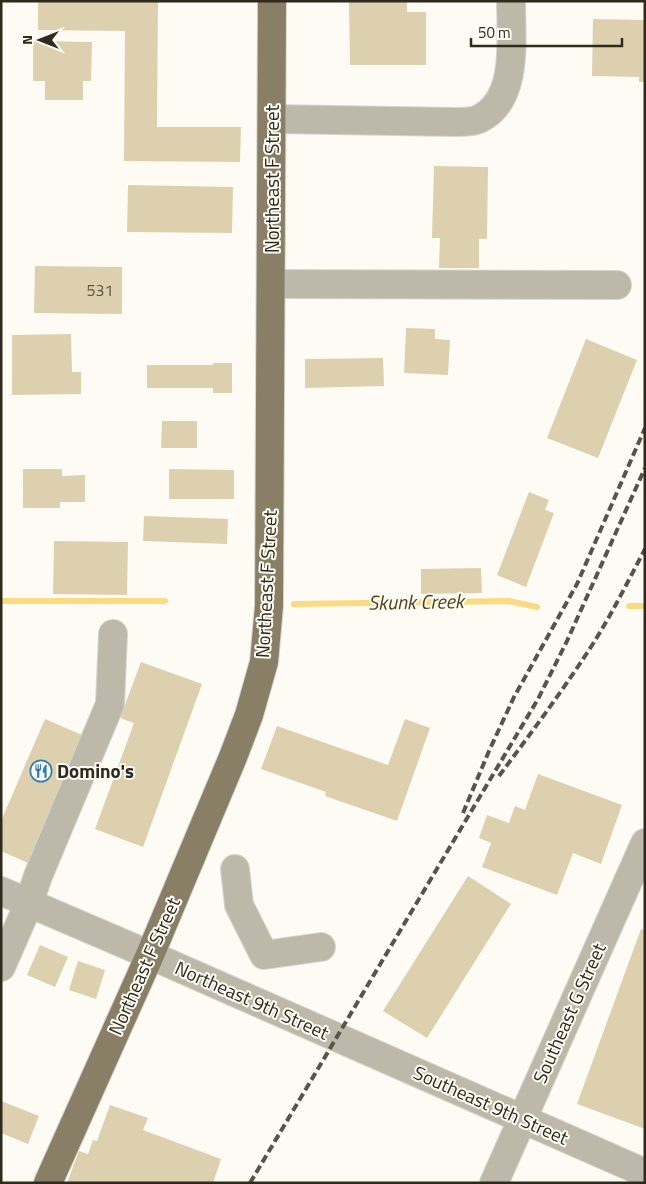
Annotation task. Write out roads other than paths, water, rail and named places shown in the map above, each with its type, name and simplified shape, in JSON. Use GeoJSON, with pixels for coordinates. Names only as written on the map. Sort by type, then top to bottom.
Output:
{"type":"FeatureCollection","features":[{"type":"Feature","properties":{"kind":"main road","name":"Northeast F Street"},"geometry":{"type":"LineString","coordinates":[[48,1183],[150,955],[234,758],[264,662],[269,606],[272,1]]}},
{"type":"Feature","properties":{"kind":"street"},"geometry":{"type":"LineString","coordinates":[[272,119],[456,122],[477,120],[494,109],[507,86],[511,59],[511,1]]}},
{"type":"Feature","properties":{"kind":"street"},"geometry":{"type":"LineString","coordinates":[[271,284],[618,285]]}},
{"type":"Feature","properties":{"kind":"street"},"geometry":{"type":"LineString","coordinates":[[1,966],[29,903],[38,876],[110,704],[113,634]]}},
{"type":"Feature","properties":{"kind":"street","name":"Southeast G Street"},"geometry":{"type":"LineString","coordinates":[[494,1183],[645,843]]}},
{"type":"Feature","properties":{"kind":"street"},"geometry":{"type":"LineString","coordinates":[[236,869],[238,905],[264,955],[321,947]]}},
{"type":"Feature","properties":{"kind":"street","name":"Northeast 9th Street"},"geometry":{"type":"LineString","coordinates":[[1,891],[337,1037]]}},
{"type":"Feature","properties":{"kind":"street","name":"Southeast 9th Street"},"geometry":{"type":"LineString","coordinates":[[337,1037],[522,1119],[642,1176]]}},
{"type":"Feature","properties":{"kind":"waterway","name":"Skunk Creek"},"geometry":{"type":"LineString","coordinates":[[1,601],[165,601]]}},
{"type":"Feature","properties":{"kind":"waterway","name":"Skunk Creek"},"geometry":{"type":"LineString","coordinates":[[294,604],[509,601],[537,607]]}},
{"type":"Feature","properties":{"kind":"waterway","name":"Skunk Creek"},"geometry":{"type":"LineString","coordinates":[[629,606],[645,606]]}},
{"type":"Feature","properties":{"kind":"railway"},"geometry":{"type":"LineString","coordinates":[[463,813],[514,697],[577,584],[645,428]]}},
{"type":"Feature","properties":{"kind":"railway"},"geometry":{"type":"LineString","coordinates":[[250,1183],[538,699],[567,641],[645,468]]}},
{"type":"Feature","properties":{"kind":"railway"},"geometry":{"type":"LineString","coordinates":[[499,776],[575,671],[616,603],[645,549]]}},
{"type":"Feature","properties":{"kind":"place","name":"Domino's"},"geometry":{"type":"Point","coordinates":[41,771]}}]}
